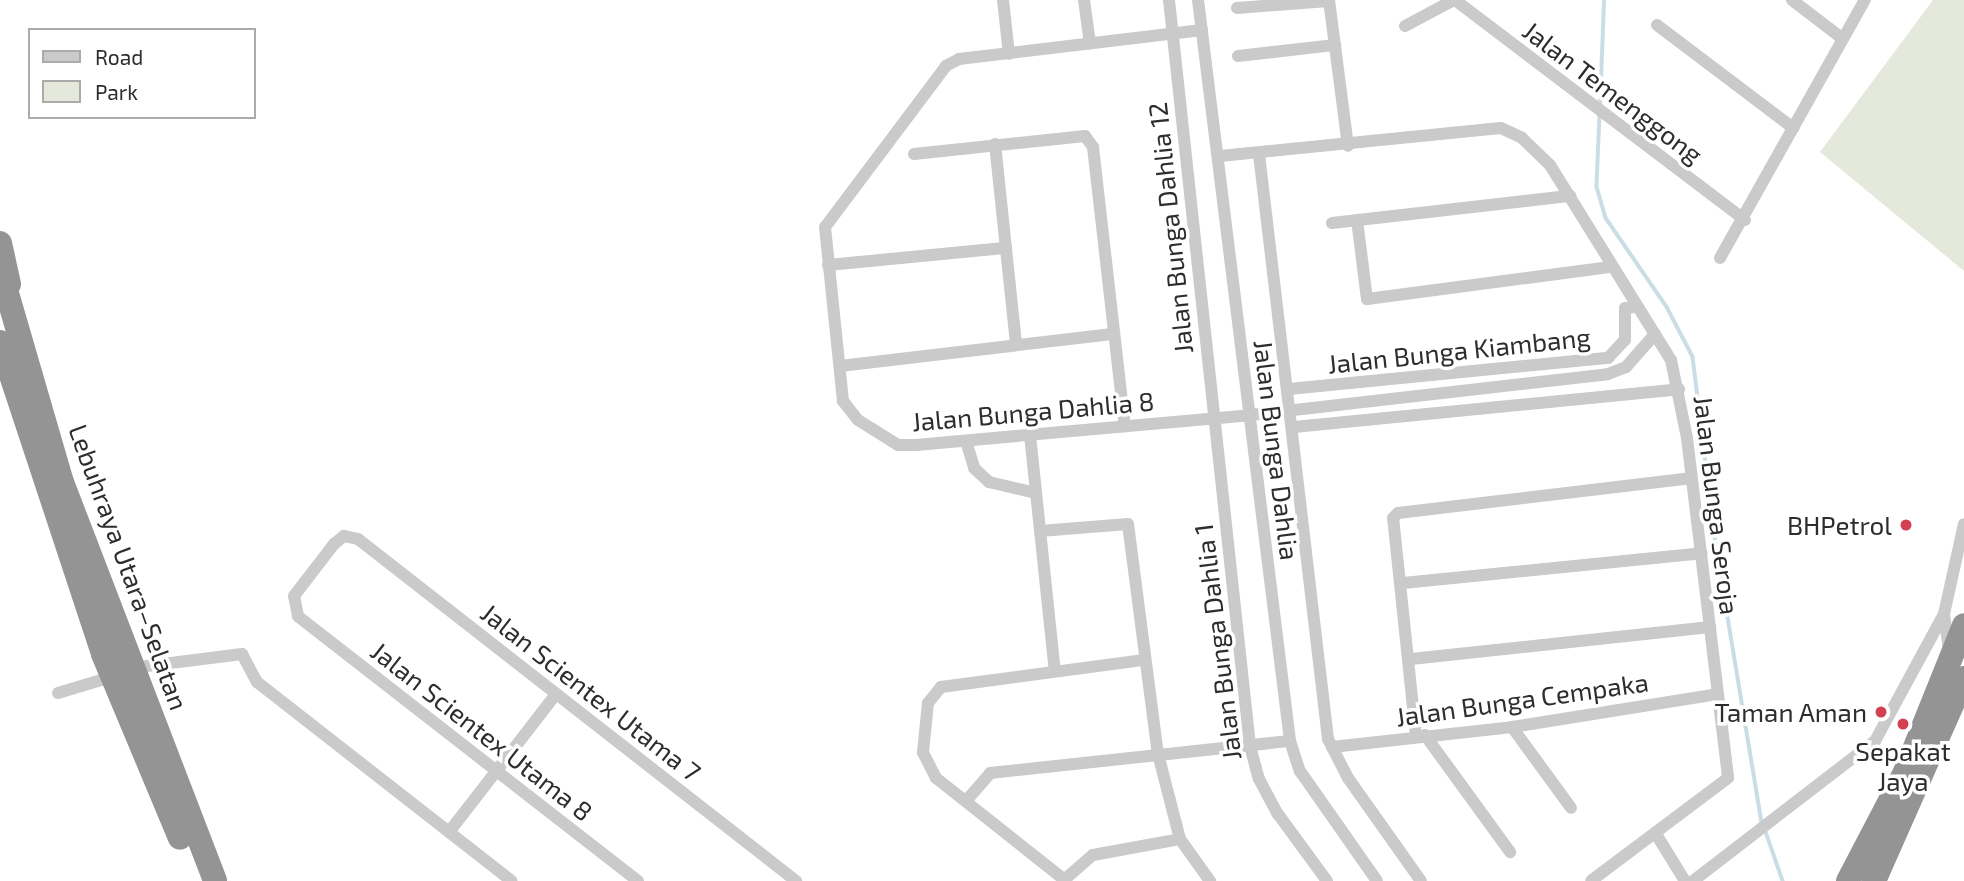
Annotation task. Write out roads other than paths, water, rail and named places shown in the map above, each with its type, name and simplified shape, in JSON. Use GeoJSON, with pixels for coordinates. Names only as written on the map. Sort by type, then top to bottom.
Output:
{"type":"FeatureCollection","features":[{"type":"Feature","properties":{"kind":"highway"},"geometry":{"type":"LineString","coordinates":[[0,243],[10,339]]}},
{"type":"Feature","properties":{"kind":"highway","name":"Lebuhraya Utara–Selatan"},"geometry":{"type":"LineString","coordinates":[[0,269],[10,339],[103,654],[198,881]]}},
{"type":"Feature","properties":{"kind":"highway","name":"Lebuhraya Utara–Selatan"},"geometry":{"type":"LineString","coordinates":[[10,339],[215,881]]}},
{"type":"Feature","properties":{"kind":"highway"},"geometry":{"type":"LineString","coordinates":[[1848,881],[1905,772],[1950,657],[1954,619]]}},
{"type":"Feature","properties":{"kind":"highway"},"geometry":{"type":"LineString","coordinates":[[1874,881],[1964,678]]}},
{"type":"Feature","properties":{"kind":"street"},"geometry":{"type":"LineString","coordinates":[[1003,0],[1009,54]]}},
{"type":"Feature","properties":{"kind":"street"},"geometry":{"type":"LineString","coordinates":[[1084,0],[1090,44]]}},
{"type":"Feature","properties":{"kind":"street","name":"Jalan Bunga Dahlia 12"},"geometry":{"type":"LineString","coordinates":[[1169,0],[1214,418]]}},
{"type":"Feature","properties":{"kind":"street","name":"Jalan Bunga Dahlia"},"geometry":{"type":"LineString","coordinates":[[1198,0],[1220,156],[1290,741],[1300,771],[1377,881]]}},
{"type":"Feature","properties":{"kind":"street"},"geometry":{"type":"LineString","coordinates":[[1405,26],[1454,0]]}},
{"type":"Feature","properties":{"kind":"street","name":"Jalan Temenggong"},"geometry":{"type":"LineString","coordinates":[[1454,0],[1745,220]]}},
{"type":"Feature","properties":{"kind":"street"},"geometry":{"type":"LineString","coordinates":[[1792,0],[1843,39]]}},
{"type":"Feature","properties":{"kind":"street"},"geometry":{"type":"LineString","coordinates":[[1720,258],[1745,220],[1865,0]]}},
{"type":"Feature","properties":{"kind":"street"},"geometry":{"type":"LineString","coordinates":[[1220,156],[1348,146],[1329,1],[1237,8]]}},
{"type":"Feature","properties":{"kind":"street"},"geometry":{"type":"LineString","coordinates":[[1657,25],[1793,128]]}},
{"type":"Feature","properties":{"kind":"street","name":"Jalan Bunga Dahlia 8"},"geometry":{"type":"LineString","coordinates":[[1202,30],[959,59],[946,66],[825,227],[840,366],[848,409],[878,435],[898,444],[966,441],[1250,415],[1608,374],[1626,367],[1655,334]]}},
{"type":"Feature","properties":{"kind":"street"},"geometry":{"type":"LineString","coordinates":[[1238,56],[1335,45]]}},
{"type":"Feature","properties":{"kind":"street","name":"Jalan Bunga Seroja"},"geometry":{"type":"LineString","coordinates":[[1348,146],[1498,128],[1534,148],[1570,196],[1611,267],[1671,360],[1679,390],[1728,778],[1591,881]]}},
{"type":"Feature","properties":{"kind":"street"},"geometry":{"type":"LineString","coordinates":[[914,154],[1085,136],[1093,147],[1112,334],[1125,426]]}},
{"type":"Feature","properties":{"kind":"street"},"geometry":{"type":"LineString","coordinates":[[995,144],[1016,345]]}},
{"type":"Feature","properties":{"kind":"street"},"geometry":{"type":"LineString","coordinates":[[1259,155],[1332,747],[1421,881]]}},
{"type":"Feature","properties":{"kind":"street"},"geometry":{"type":"LineString","coordinates":[[1332,223],[1570,196]]}},
{"type":"Feature","properties":{"kind":"street"},"geometry":{"type":"LineString","coordinates":[[1357,220],[1367,299],[1611,267]]}},
{"type":"Feature","properties":{"kind":"street"},"geometry":{"type":"LineString","coordinates":[[828,265],[1006,248]]}},
{"type":"Feature","properties":{"kind":"street","name":"Jalan Bunga Kiambang"},"geometry":{"type":"LineString","coordinates":[[1289,389],[1608,358],[1625,340],[1625,308],[1636,307]]}},
{"type":"Feature","properties":{"kind":"street"},"geometry":{"type":"LineString","coordinates":[[840,366],[1112,334]]}},
{"type":"Feature","properties":{"kind":"street"},"geometry":{"type":"LineString","coordinates":[[1294,427],[1679,390]]}},
{"type":"Feature","properties":{"kind":"street","name":"Jalan Bunga Dahlia 1"},"geometry":{"type":"LineString","coordinates":[[1214,418],[1250,746],[1259,779],[1278,814],[1327,881]]}},
{"type":"Feature","properties":{"kind":"street"},"geometry":{"type":"LineString","coordinates":[[1030,435],[1055,671]]}},
{"type":"Feature","properties":{"kind":"street"},"geometry":{"type":"LineString","coordinates":[[966,441],[974,468],[989,482],[1036,493]]}},
{"type":"Feature","properties":{"kind":"street"},"geometry":{"type":"LineString","coordinates":[[1510,852],[1421,736],[1394,518],[1406,510],[1690,478]]}},
{"type":"Feature","properties":{"kind":"street"},"geometry":{"type":"LineString","coordinates":[[1040,531],[1128,524],[1158,754],[1180,839],[1210,881]]}},
{"type":"Feature","properties":{"kind":"street"},"geometry":{"type":"LineString","coordinates":[[1693,881],[1875,741],[1954,619],[1964,524]]}},
{"type":"Feature","properties":{"kind":"street","name":"Jalan Scientex Utama 7"},"geometry":{"type":"LineString","coordinates":[[298,616],[295,596],[334,544],[344,536],[358,539],[796,881]]}},
{"type":"Feature","properties":{"kind":"street"},"geometry":{"type":"LineString","coordinates":[[1403,583],[1700,553]]}},
{"type":"Feature","properties":{"kind":"street","name":"Jalan Scientex Utama 8"},"geometry":{"type":"LineString","coordinates":[[298,616],[638,881]]}},
{"type":"Feature","properties":{"kind":"street"},"geometry":{"type":"LineString","coordinates":[[1411,659],[1710,627]]}},
{"type":"Feature","properties":{"kind":"street"},"geometry":{"type":"LineString","coordinates":[[139,667],[242,654],[257,682],[512,881]]}},
{"type":"Feature","properties":{"kind":"street"},"geometry":{"type":"LineString","coordinates":[[1144,660],[941,687],[928,703],[923,752],[936,778],[1065,880],[1086,858],[1180,839]]}},
{"type":"Feature","properties":{"kind":"street"},"geometry":{"type":"LineString","coordinates":[[58,693],[101,680]]}},
{"type":"Feature","properties":{"kind":"street"},"geometry":{"type":"LineString","coordinates":[[449,832],[556,694]]}},
{"type":"Feature","properties":{"kind":"street","name":"Jalan Bunga Cempaka"},"geometry":{"type":"LineString","coordinates":[[1332,747],[1512,727],[1717,694]]}},
{"type":"Feature","properties":{"kind":"street"},"geometry":{"type":"LineString","coordinates":[[1512,727],[1571,808]]}},
{"type":"Feature","properties":{"kind":"street"},"geometry":{"type":"LineString","coordinates":[[967,801],[990,773],[1290,741]]}},
{"type":"Feature","properties":{"kind":"street"},"geometry":{"type":"LineString","coordinates":[[1656,834],[1685,881]]}},
{"type":"Feature","properties":{"kind":"waterway"},"geometry":{"type":"LineString","coordinates":[[1600,106],[1604,0]]}},
{"type":"Feature","properties":{"kind":"waterway"},"geometry":{"type":"LineString","coordinates":[[1600,114],[1597,187],[1606,218],[1667,307],[1693,357],[1716,545],[1762,822]]}},
{"type":"Feature","properties":{"kind":"waterway"},"geometry":{"type":"LineString","coordinates":[[1765,829],[1783,881]]}},
{"type":"Feature","properties":{"kind":"place","name":"BHPetrol"},"geometry":{"type":"Point","coordinates":[1906,525]}},
{"type":"Feature","properties":{"kind":"place","name":"Taman Aman"},"geometry":{"type":"Point","coordinates":[1881,712]}},
{"type":"Feature","properties":{"kind":"place","name":"Sepakat Jaya"},"geometry":{"type":"Point","coordinates":[1903,724]}}]}
